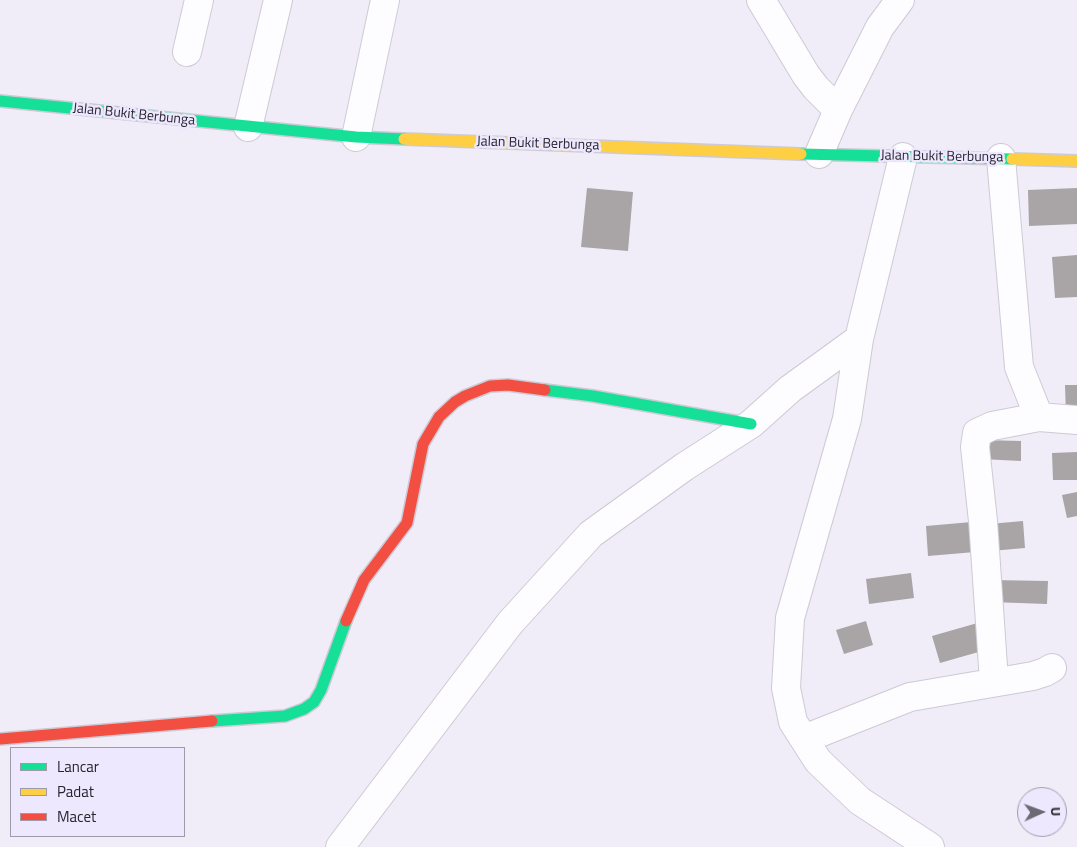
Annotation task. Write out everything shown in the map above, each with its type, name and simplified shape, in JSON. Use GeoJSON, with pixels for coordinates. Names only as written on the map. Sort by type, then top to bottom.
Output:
{"type":"FeatureCollection","features":[{"type":"Feature","properties":{"kind":"main road","name":"Jalan Bukit Berbunga"},"geometry":{"type":"LineString","coordinates":[[0,101],[356,137],[903,157],[1077,161]]}},
{"type":"Feature","properties":{"kind":"main road"},"geometry":{"type":"LineString","coordinates":[[0,739],[128,727],[285,716],[304,709],[314,702],[321,690],[350,608],[364,580],[407,523],[423,444],[439,418],[455,402],[465,396],[490,386],[508,385],[593,396],[750,424]]}},
{"type":"Feature","properties":{"kind":"street"},"geometry":{"type":"LineString","coordinates":[[187,52],[199,0]]}},
{"type":"Feature","properties":{"kind":"street"},"geometry":{"type":"LineString","coordinates":[[248,127],[278,0]]}},
{"type":"Feature","properties":{"kind":"street"},"geometry":{"type":"LineString","coordinates":[[356,137],[385,0]]}},
{"type":"Feature","properties":{"kind":"street"},"geometry":{"type":"LineString","coordinates":[[761,0],[806,74],[816,88],[838,110]]}},
{"type":"Feature","properties":{"kind":"street"},"geometry":{"type":"LineString","coordinates":[[820,154],[838,110],[880,27],[900,0]]}},
{"type":"Feature","properties":{"kind":"street"},"geometry":{"type":"LineString","coordinates":[[903,157],[859,339],[847,419],[790,618],[786,688],[793,722],[818,761],[860,801],[930,847]]}},
{"type":"Feature","properties":{"kind":"street"},"geometry":{"type":"LineString","coordinates":[[1001,158],[1019,367],[1039,417]]}},
{"type":"Feature","properties":{"kind":"street"},"geometry":{"type":"LineString","coordinates":[[340,847],[510,623],[591,534],[684,466],[750,424],[790,389],[859,339]]}},
{"type":"Feature","properties":{"kind":"street"},"geometry":{"type":"LineString","coordinates":[[994,682],[975,439],[977,433],[982,429],[1039,417],[1077,420]]}},
{"type":"Feature","properties":{"kind":"street"},"geometry":{"type":"LineString","coordinates":[[804,738],[910,697],[1033,676],[1052,668]]}},
{"type":"Feature","properties":{"kind":"building"},"geometry":{"type":"Polygon","coordinates":[[[587,188],[633,192],[628,251],[581,247],[587,188]]]}},
{"type":"Feature","properties":{"kind":"building"},"geometry":{"type":"Polygon","coordinates":[[[1077,188],[1077,224],[1029,226],[1028,190],[1077,188]]]}},
{"type":"Feature","properties":{"kind":"building"},"geometry":{"type":"Polygon","coordinates":[[[1077,255],[1077,297],[1055,298],[1052,257],[1077,255]]]}},
{"type":"Feature","properties":{"kind":"building"},"geometry":{"type":"Polygon","coordinates":[[[1065,385],[1077,385],[1077,415],[1066,416],[1065,385]]]}},
{"type":"Feature","properties":{"kind":"building"},"geometry":{"type":"Polygon","coordinates":[[[982,440],[1021,441],[1021,461],[981,459],[982,440]]]}},
{"type":"Feature","properties":{"kind":"building"},"geometry":{"type":"Polygon","coordinates":[[[1077,452],[1077,480],[1053,480],[1052,453],[1077,452]]]}},
{"type":"Feature","properties":{"kind":"building"},"geometry":{"type":"Polygon","coordinates":[[[1077,492],[1077,516],[1067,518],[1062,495],[1077,492]]]}},
{"type":"Feature","properties":{"kind":"building"},"geometry":{"type":"Polygon","coordinates":[[[1023,521],[1025,548],[991,551],[989,524],[1023,521]]]}},
{"type":"Feature","properties":{"kind":"building"},"geometry":{"type":"Polygon","coordinates":[[[972,522],[975,552],[928,556],[926,526],[972,522]]]}},
{"type":"Feature","properties":{"kind":"building"},"geometry":{"type":"Polygon","coordinates":[[[911,573],[914,598],[869,604],[866,579],[911,573]]]}},
{"type":"Feature","properties":{"kind":"building"},"geometry":{"type":"Polygon","coordinates":[[[991,580],[1048,581],[1047,604],[991,602],[991,580]]]}},
{"type":"Feature","properties":{"kind":"building"},"geometry":{"type":"Polygon","coordinates":[[[866,621],[873,645],[844,654],[836,630],[866,621]]]}},
{"type":"Feature","properties":{"kind":"building"},"geometry":{"type":"Polygon","coordinates":[[[981,622],[989,649],[940,663],[932,636],[981,622]]]}},
{"type":"Feature","properties":{"kind":"traffic: fast"},"geometry":{"type":"LineString","coordinates":[[0,101],[356,137],[404,139]]}},
{"type":"Feature","properties":{"kind":"traffic: fast"},"geometry":{"type":"LineString","coordinates":[[801,154],[1012,159]]}},
{"type":"Feature","properties":{"kind":"traffic: fast"},"geometry":{"type":"LineString","coordinates":[[545,390],[593,396],[751,424]]}},
{"type":"Feature","properties":{"kind":"traffic: fast"},"geometry":{"type":"LineString","coordinates":[[212,721],[285,716],[304,709],[314,702],[321,690],[346,621]]}},
{"type":"Feature","properties":{"kind":"traffic: slow"},"geometry":{"type":"LineString","coordinates":[[404,139],[801,154]]}},
{"type":"Feature","properties":{"kind":"traffic: slow"},"geometry":{"type":"LineString","coordinates":[[1012,159],[1077,161]]}},
{"type":"Feature","properties":{"kind":"traffic: jam"},"geometry":{"type":"LineString","coordinates":[[346,621],[364,580],[407,523],[423,444],[439,417],[455,402],[490,386],[508,385],[545,390]]}},
{"type":"Feature","properties":{"kind":"traffic: jam"},"geometry":{"type":"LineString","coordinates":[[0,739],[212,721]]}}]}
